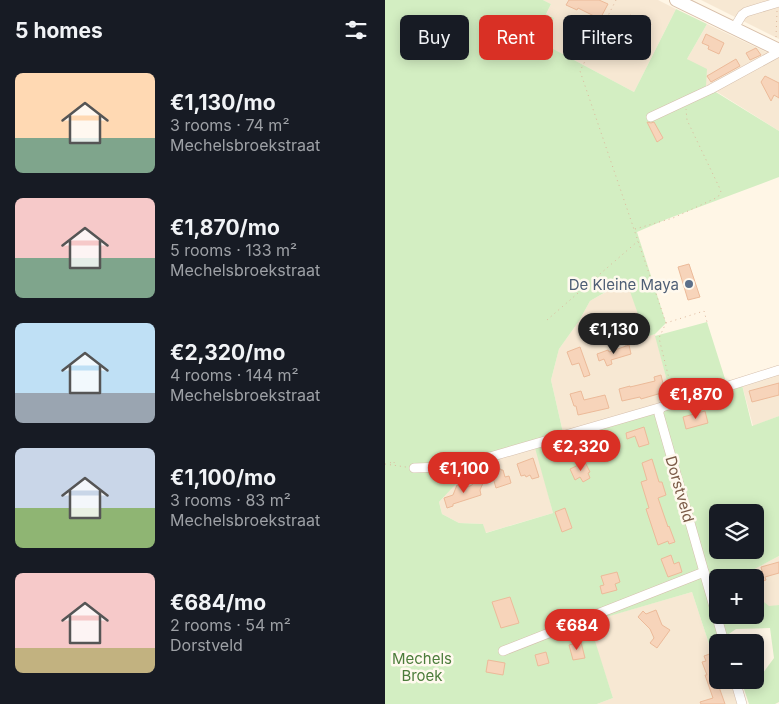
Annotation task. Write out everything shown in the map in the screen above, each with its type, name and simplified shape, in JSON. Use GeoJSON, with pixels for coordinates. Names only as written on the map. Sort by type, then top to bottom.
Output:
{"type":"FeatureCollection","features":[{"type":"Feature","properties":{"kind":"street"},"geometry":{"type":"LineString","coordinates":[[676,0],[778,50]]}},
{"type":"Feature","properties":{"kind":"street"},"geometry":{"type":"LineString","coordinates":[[734,28],[746,12],[778,2]]}},
{"type":"Feature","properties":{"kind":"street"},"geometry":{"type":"LineString","coordinates":[[651,117],[686,101],[778,50]]}},
{"type":"Feature","properties":{"kind":"street"},"geometry":{"type":"LineString","coordinates":[[414,468],[445,467],[476,461],[662,407],[779,370]]}},
{"type":"Feature","properties":{"kind":"street","name":"Dorstveld"},"geometry":{"type":"LineString","coordinates":[[662,407],[659,410],[659,414],[722,634]]}},
{"type":"Feature","properties":{"kind":"street"},"geometry":{"type":"LineString","coordinates":[[503,651],[704,572]]}},
{"type":"Feature","properties":{"kind":"street"},"geometry":{"type":"LineString","coordinates":[[737,689],[741,704]]}},
{"type":"Feature","properties":{"kind":"path"},"geometry":{"type":"LineString","coordinates":[[616,0],[580,71],[666,323],[659,338],[675,402]]}},
{"type":"Feature","properties":{"kind":"path"},"geometry":{"type":"LineString","coordinates":[[778,2],[778,50]]}},
{"type":"Feature","properties":{"kind":"path"},"geometry":{"type":"LineString","coordinates":[[635,229],[673,218],[719,197],[721,191],[687,120],[686,101]]}},
{"type":"Feature","properties":{"kind":"path"},"geometry":{"type":"LineString","coordinates":[[547,320],[638,241]]}},
{"type":"Feature","properties":{"kind":"path"},"geometry":{"type":"LineString","coordinates":[[666,323],[704,311],[707,322]]}},
{"type":"Feature","properties":{"kind":"path"},"geometry":{"type":"LineString","coordinates":[[385,464],[414,468]]}},
{"type":"Feature","properties":{"kind":"shaded area"},"geometry":{"type":"Polygon","coordinates":[[[543,0],[658,0],[676,9],[651,58],[651,15],[563,15],[563,54],[553,49],[554,18],[553,15],[546,14],[551,4],[543,0]]]}},
{"type":"Feature","properties":{"kind":"shaded area"},"geometry":{"type":"Polygon","coordinates":[[[701,0],[779,0],[779,39],[701,0]]]}},
{"type":"Feature","properties":{"kind":"shaded area"},"geometry":{"type":"Polygon","coordinates":[[[707,24],[779,58],[779,131],[706,85],[687,59],[707,24]]]}},
{"type":"Feature","properties":{"kind":"shaded area"},"geometry":{"type":"Polygon","coordinates":[[[574,60],[650,60],[634,92],[574,60]]]}},
{"type":"Feature","properties":{"kind":"shaded area"},"geometry":{"type":"Polygon","coordinates":[[[627,280],[646,337],[655,334],[674,407],[564,437],[551,380],[559,349],[579,321],[590,301],[627,280]]]}},
{"type":"Feature","properties":{"kind":"shaded area"},"geometry":{"type":"Polygon","coordinates":[[[779,373],[779,416],[753,426],[742,385],[779,373]]]}},
{"type":"Feature","properties":{"kind":"shaded area"},"geometry":{"type":"Polygon","coordinates":[[[536,448],[553,513],[485,533],[483,524],[459,523],[442,514],[439,502],[457,483],[455,469],[536,448]]]}},
{"type":"Feature","properties":{"kind":"shaded area"},"geometry":{"type":"Polygon","coordinates":[[[779,556],[779,605],[769,607],[764,603],[764,569],[754,569],[779,556]]]}},
{"type":"Feature","properties":{"kind":"shaded area"},"geometry":{"type":"Polygon","coordinates":[[[692,592],[709,644],[709,689],[733,689],[737,704],[597,704],[613,698],[588,622],[692,592]]]}},
{"type":"Feature","properties":{"kind":"green space","name":"Mechels Broek"},"geometry":{"type":"Polygon","coordinates":[[[385,0],[543,0],[551,4],[546,14],[548,15],[479,15],[479,60],[553,60],[553,49],[563,54],[563,60],[574,60],[634,92],[676,9],[707,24],[687,59],[707,69],[706,86],[779,131],[779,177],[637,232],[666,323],[655,334],[646,337],[626,280],[590,301],[579,321],[559,349],[551,380],[564,437],[674,407],[655,336],[707,322],[726,382],[730,388],[742,385],[752,426],[779,416],[779,556],[755,569],[709,569],[709,624],[764,624],[764,602],[769,606],[779,605],[779,702],[775,704],[749,704],[744,689],[764,689],[764,672],[774,658],[770,628],[736,629],[729,634],[709,634],[709,644],[692,592],[589,622],[613,698],[597,704],[385,704],[385,0]],[[535,448],[455,469],[457,483],[439,502],[442,514],[459,523],[483,524],[486,533],[553,513],[535,448]]]}},
{"type":"Feature","properties":{"kind":"building"},"geometry":{"type":"Polygon","coordinates":[[[569,0],[599,0],[608,4],[602,15],[592,15],[578,8],[577,10],[566,5],[569,0]]]}},
{"type":"Feature","properties":{"kind":"building"},"geometry":{"type":"Polygon","coordinates":[[[706,34],[724,43],[719,54],[708,49],[709,46],[702,43],[706,34]]]}},
{"type":"Feature","properties":{"kind":"building"},"geometry":{"type":"Polygon","coordinates":[[[756,48],[761,55],[750,60],[746,53],[756,48]]]}},
{"type":"Feature","properties":{"kind":"building"},"geometry":{"type":"Polygon","coordinates":[[[736,59],[740,66],[711,82],[707,76],[736,59]]]}},
{"type":"Feature","properties":{"kind":"building"},"geometry":{"type":"Polygon","coordinates":[[[765,76],[779,83],[779,98],[774,95],[771,101],[761,82],[765,76]]]}},
{"type":"Feature","properties":{"kind":"building"},"geometry":{"type":"Polygon","coordinates":[[[647,122],[654,122],[663,138],[657,142],[647,122]]]}},
{"type":"Feature","properties":{"kind":"building"},"geometry":{"type":"Polygon","coordinates":[[[689,264],[700,297],[688,300],[678,267],[689,264]]]}},
{"type":"Feature","properties":{"kind":"building"},"geometry":{"type":"Polygon","coordinates":[[[634,329],[638,341],[625,345],[621,333],[634,329]]]}},
{"type":"Feature","properties":{"kind":"building"},"geometry":{"type":"Polygon","coordinates":[[[629,345],[631,354],[611,360],[612,364],[607,366],[604,359],[599,361],[597,354],[629,345]]]}},
{"type":"Feature","properties":{"kind":"building"},"geometry":{"type":"Polygon","coordinates":[[[580,347],[590,375],[584,377],[579,363],[572,365],[567,352],[580,347]]]}},
{"type":"Feature","properties":{"kind":"building"},"geometry":{"type":"Polygon","coordinates":[[[661,375],[665,392],[641,399],[640,397],[622,401],[619,389],[655,381],[654,377],[661,375]]]}},
{"type":"Feature","properties":{"kind":"building"},"geometry":{"type":"Polygon","coordinates":[[[779,383],[779,395],[752,402],[749,391],[779,383]]]}},
{"type":"Feature","properties":{"kind":"building"},"geometry":{"type":"Polygon","coordinates":[[[581,391],[584,400],[605,395],[609,408],[578,415],[570,394],[581,391]]]}},
{"type":"Feature","properties":{"kind":"building"},"geometry":{"type":"Polygon","coordinates":[[[705,411],[708,423],[686,429],[683,417],[705,411]]]}},
{"type":"Feature","properties":{"kind":"building"},"geometry":{"type":"Polygon","coordinates":[[[644,427],[649,444],[639,447],[635,436],[627,439],[626,433],[644,427]]]}},
{"type":"Feature","properties":{"kind":"building"},"geometry":{"type":"Polygon","coordinates":[[[533,458],[539,477],[532,479],[530,475],[526,477],[525,475],[521,476],[517,464],[533,458]]]}},
{"type":"Feature","properties":{"kind":"building"},"geometry":{"type":"Polygon","coordinates":[[[652,459],[659,482],[662,482],[666,495],[658,498],[675,542],[669,544],[668,541],[658,545],[646,509],[649,508],[641,482],[647,480],[642,463],[652,459]]]}},
{"type":"Feature","properties":{"kind":"building"},"geometry":{"type":"Polygon","coordinates":[[[585,462],[590,472],[588,473],[590,478],[583,482],[580,477],[575,480],[570,469],[585,462]]]}},
{"type":"Feature","properties":{"kind":"building"},"geometry":{"type":"Polygon","coordinates":[[[501,469],[505,477],[509,476],[511,483],[496,488],[491,471],[501,469]]]}},
{"type":"Feature","properties":{"kind":"building"},"geometry":{"type":"Polygon","coordinates":[[[476,479],[483,483],[480,490],[481,495],[453,504],[453,506],[447,508],[444,498],[453,495],[457,485],[463,489],[472,485],[476,479]]]}},
{"type":"Feature","properties":{"kind":"building"},"geometry":{"type":"Polygon","coordinates":[[[565,508],[572,528],[562,532],[555,512],[565,508]]]}},
{"type":"Feature","properties":{"kind":"building"},"geometry":{"type":"Polygon","coordinates":[[[671,555],[674,564],[679,562],[682,572],[668,577],[661,559],[671,555]]]}},
{"type":"Feature","properties":{"kind":"building"},"geometry":{"type":"Polygon","coordinates":[[[779,562],[779,573],[765,577],[766,580],[764,581],[764,569],[761,567],[779,562]]]}},
{"type":"Feature","properties":{"kind":"building"},"geometry":{"type":"Polygon","coordinates":[[[617,572],[620,582],[615,584],[617,590],[602,594],[600,586],[604,585],[601,576],[617,572]]]}},
{"type":"Feature","properties":{"kind":"building"},"geometry":{"type":"Polygon","coordinates":[[[510,597],[519,623],[501,628],[492,602],[510,597]]]}},
{"type":"Feature","properties":{"kind":"building"},"geometry":{"type":"Polygon","coordinates":[[[656,610],[662,625],[670,630],[657,648],[650,643],[654,638],[650,629],[638,617],[643,611],[646,614],[656,610]]]}},
{"type":"Feature","properties":{"kind":"building"},"geometry":{"type":"Polygon","coordinates":[[[581,642],[585,658],[573,660],[569,645],[581,642]]]}},
{"type":"Feature","properties":{"kind":"building"},"geometry":{"type":"Polygon","coordinates":[[[546,652],[549,663],[538,666],[535,655],[546,652]]]}},
{"type":"Feature","properties":{"kind":"building"},"geometry":{"type":"Polygon","coordinates":[[[709,654],[709,686],[702,662],[706,661],[704,656],[709,654]]]}},
{"type":"Feature","properties":{"kind":"building"},"geometry":{"type":"Polygon","coordinates":[[[488,660],[505,663],[503,675],[486,672],[488,660]]]}},
{"type":"Feature","properties":{"kind":"building"},"geometry":{"type":"Polygon","coordinates":[[[710,689],[720,689],[725,704],[701,704],[700,702],[713,698],[710,689]]]}},
{"type":"Feature","properties":{"kind":"place","name":"De Kleine Maya"},"geometry":{"type":"Point","coordinates":[689,284]}}]}
